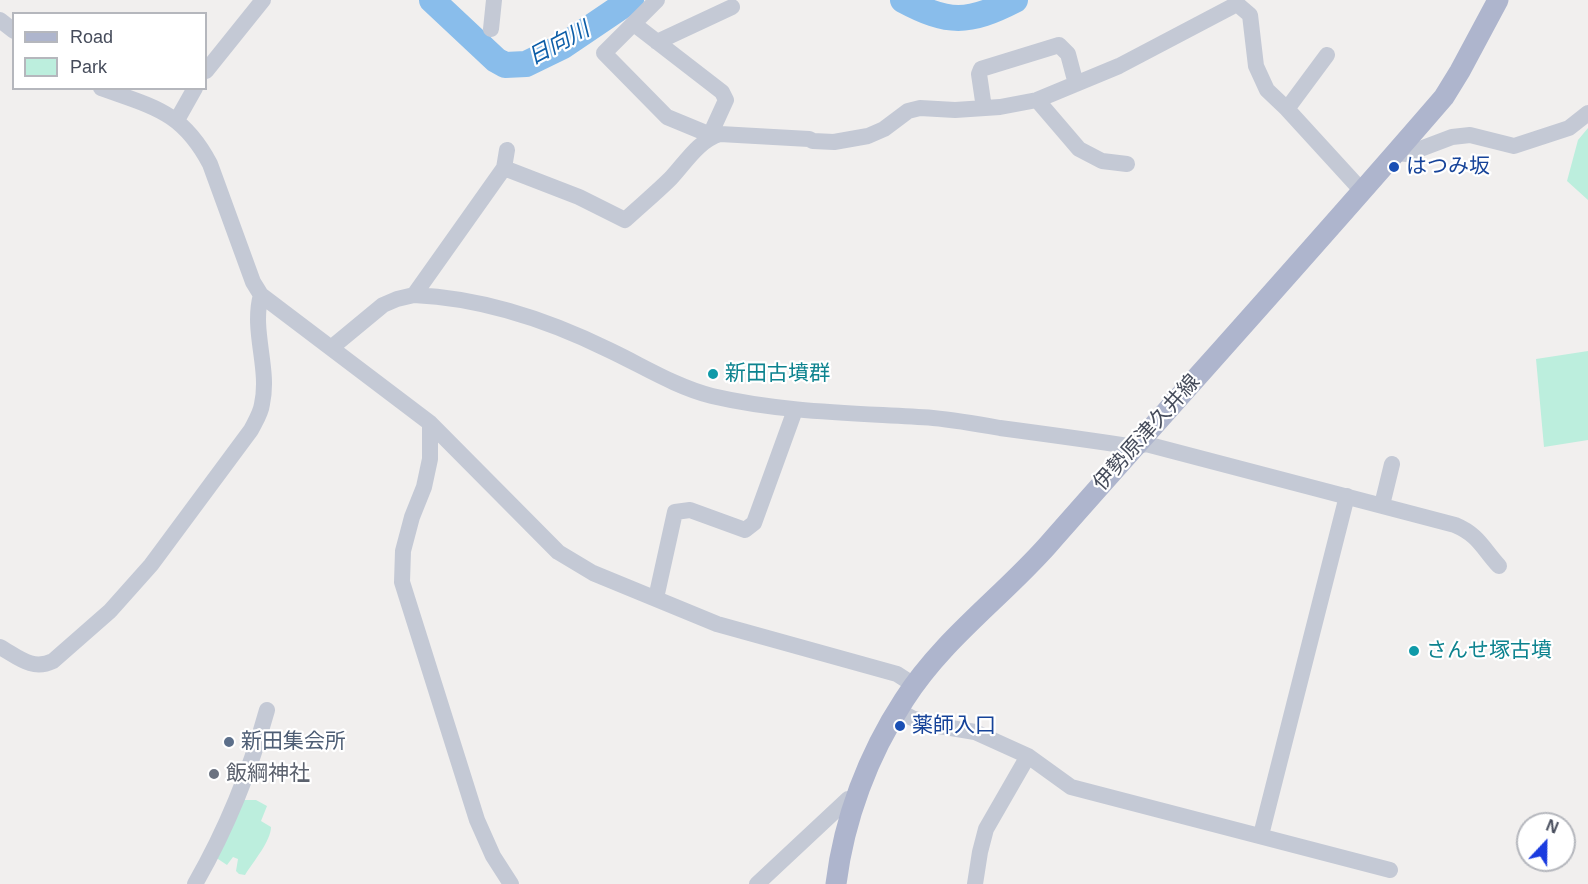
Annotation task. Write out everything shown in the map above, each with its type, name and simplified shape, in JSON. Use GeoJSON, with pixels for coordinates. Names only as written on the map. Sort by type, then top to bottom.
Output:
{"type":"FeatureCollection","features":[{"type":"Feature","properties":{"kind":"main road","name":"伊勢原津久井線"},"geometry":{"type":"LineString","coordinates":[[836,884],[842,848],[856,799],[874,752],[914,685],[950,641],[1042,552],[1444,97],[1498,0]]}},
{"type":"Feature","properties":{"kind":"street"},"geometry":{"type":"LineString","coordinates":[[207,70],[263,0]]}},
{"type":"Feature","properties":{"kind":"street"},"geometry":{"type":"LineString","coordinates":[[657,0],[604,54],[667,117],[712,136]]}},
{"type":"Feature","properties":{"kind":"street"},"geometry":{"type":"LineString","coordinates":[[491,29],[493,1]]}},
{"type":"Feature","properties":{"kind":"street"},"geometry":{"type":"LineString","coordinates":[[504,168],[579,196],[625,220],[670,179],[703,141],[712,136],[720,134],[845,141],[868,136],[884,129],[908,111],[920,108],[955,110],[1037,100],[1119,66],[1237,4],[1250,15],[1256,66],[1267,90],[1362,191]]}},
{"type":"Feature","properties":{"kind":"street"},"geometry":{"type":"LineString","coordinates":[[657,42],[732,7]]}},
{"type":"Feature","properties":{"kind":"street"},"geometry":{"type":"LineString","coordinates":[[0,20],[12,29]]}},
{"type":"Feature","properties":{"kind":"street"},"geometry":{"type":"LineString","coordinates":[[633,24],[722,92],[726,100],[712,136]]}},
{"type":"Feature","properties":{"kind":"street"},"geometry":{"type":"LineString","coordinates":[[984,108],[981,69],[1059,45],[1068,54],[1076,84]]}},
{"type":"Feature","properties":{"kind":"street"},"geometry":{"type":"LineString","coordinates":[[1287,109],[1319,59]]}},
{"type":"Feature","properties":{"kind":"street"},"geometry":{"type":"LineString","coordinates":[[107,90],[163,110],[177,120],[201,147],[210,164],[253,282],[261,295],[430,423],[558,552],[593,573],[717,624],[897,674],[914,685]]}},
{"type":"Feature","properties":{"kind":"street"},"geometry":{"type":"LineString","coordinates":[[177,120],[194,90]]}},
{"type":"Feature","properties":{"kind":"street"},"geometry":{"type":"LineString","coordinates":[[1037,100],[1079,149],[1102,161],[1127,164]]}},
{"type":"Feature","properties":{"kind":"street"},"geometry":{"type":"LineString","coordinates":[[1394,153],[1407,154],[1452,137],[1470,135],[1514,146],[1569,128],[1588,114]]}},
{"type":"Feature","properties":{"kind":"street"},"geometry":{"type":"LineString","coordinates":[[414,296],[504,168],[507,150]]}},
{"type":"Feature","properties":{"kind":"street"},"geometry":{"type":"LineString","coordinates":[[0,647],[28,663],[46,664],[110,611],[152,565],[251,430],[262,405],[265,382],[258,324],[261,295]]}},
{"type":"Feature","properties":{"kind":"street"},"geometry":{"type":"LineString","coordinates":[[331,348],[383,305],[397,299],[414,296],[436,296],[504,309],[545,322],[583,337],[692,390],[715,396],[795,410],[832,414],[935,418],[1135,447],[1146,444],[1423,515],[1468,530],[1483,543],[1499,566]]}},
{"type":"Feature","properties":{"kind":"street"},"geometry":{"type":"LineString","coordinates":[[656,598],[675,512],[690,510],[745,531],[754,523],[795,410]]}},
{"type":"Feature","properties":{"kind":"street"},"geometry":{"type":"LineString","coordinates":[[430,423],[430,459],[424,487],[412,517],[403,551],[402,582],[477,820],[493,856],[511,884]]}},
{"type":"Feature","properties":{"kind":"street"},"geometry":{"type":"LineString","coordinates":[[1382,505],[1392,464]]}},
{"type":"Feature","properties":{"kind":"street"},"geometry":{"type":"LineString","coordinates":[[1261,835],[1347,496]]}},
{"type":"Feature","properties":{"kind":"street"},"geometry":{"type":"LineString","coordinates":[[897,710],[933,725],[975,732],[1028,756],[1071,787],[1390,870]]}},
{"type":"Feature","properties":{"kind":"street"},"geometry":{"type":"LineString","coordinates":[[195,884],[211,857],[254,759],[267,711]]}},
{"type":"Feature","properties":{"kind":"street"},"geometry":{"type":"LineString","coordinates":[[975,884],[986,829],[1028,756]]}},
{"type":"Feature","properties":{"kind":"street"},"geometry":{"type":"LineString","coordinates":[[757,884],[848,799],[856,799]]}},
{"type":"Feature","properties":{"kind":"green space"},"geometry":{"type":"Polygon","coordinates":[[[1588,128],[1588,200],[1567,181],[1578,140],[1588,128]]]}},
{"type":"Feature","properties":{"kind":"green space"},"geometry":{"type":"Polygon","coordinates":[[[1588,351],[1588,440],[1544,447],[1536,359],[1588,351]]]}},
{"type":"Feature","properties":{"kind":"green space"},"geometry":{"type":"Polygon","coordinates":[[[240,800],[256,800],[267,806],[261,821],[271,827],[265,845],[245,875],[236,871],[238,859],[233,857],[227,865],[215,857],[240,800]]]}},
{"type":"Feature","properties":{"kind":"waterway","name":"日向川"},"geometry":{"type":"LineString","coordinates":[[432,0],[496,60],[505,65],[526,64],[563,46],[631,0]]}},
{"type":"Feature","properties":{"kind":"waterway","name":"日向川"},"geometry":{"type":"LineString","coordinates":[[903,0],[933,14],[958,18],[984,14],[1015,0]]}},
{"type":"Feature","properties":{"kind":"place","name":"はつみ坂"},"geometry":{"type":"Point","coordinates":[1394,167]}},
{"type":"Feature","properties":{"kind":"place","name":"新田古墳群"},"geometry":{"type":"Point","coordinates":[713,374]}},
{"type":"Feature","properties":{"kind":"place","name":"さんせ塚古墳"},"geometry":{"type":"Point","coordinates":[1414,651]}},
{"type":"Feature","properties":{"kind":"place","name":"薬師入口"},"geometry":{"type":"Point","coordinates":[900,726]}},
{"type":"Feature","properties":{"kind":"place","name":"新田集会所"},"geometry":{"type":"Point","coordinates":[229,742]}},
{"type":"Feature","properties":{"kind":"place","name":"飯綱神社"},"geometry":{"type":"Point","coordinates":[214,774]}}]}
